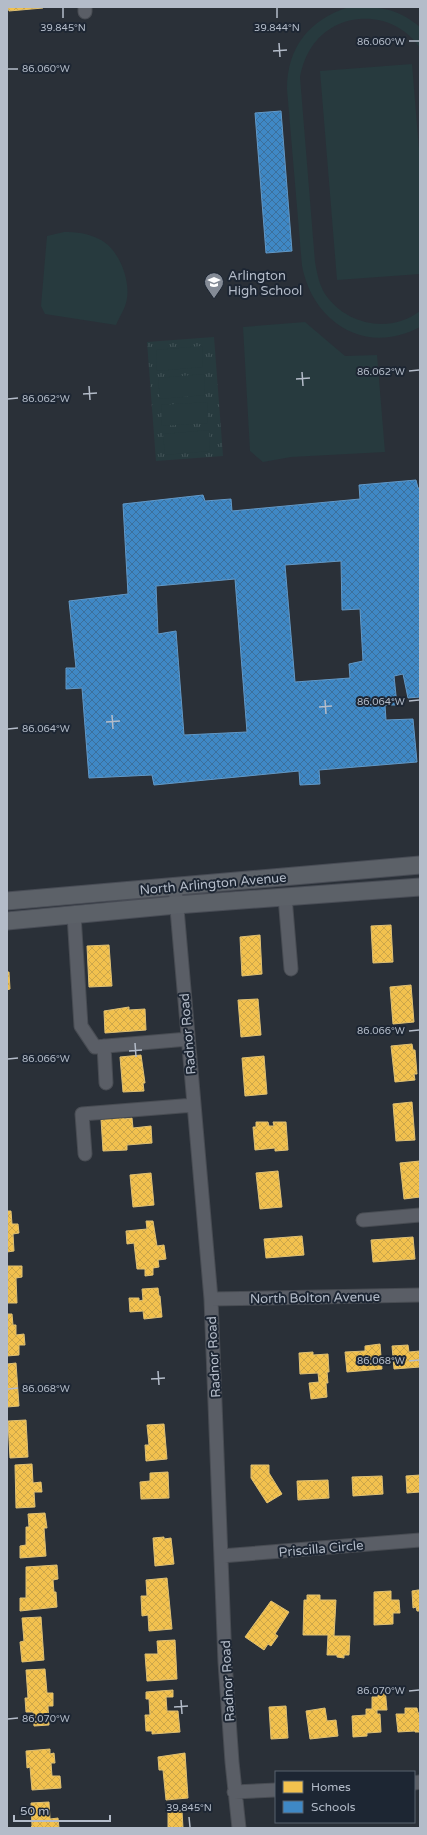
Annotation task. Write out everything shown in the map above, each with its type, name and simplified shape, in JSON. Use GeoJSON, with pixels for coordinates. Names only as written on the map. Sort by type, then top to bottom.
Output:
{"type":"FeatureCollection","features":[{"type":"Feature","properties":{"kind":"main road","name":"North Arlington Avenue"},"geometry":{"type":"LineString","coordinates":[[7,901],[420,865]]}},
{"type":"Feature","properties":{"kind":"main road","name":"North Arlington Avenue"},"geometry":{"type":"LineString","coordinates":[[7,921],[176,905],[420,887]]}},
{"type":"Feature","properties":{"kind":"street","name":"Radnor Road"},"geometry":{"type":"LineString","coordinates":[[175,886],[211,1299],[224,1662],[238,1828]]}},
{"type":"Feature","properties":{"kind":"street"},"geometry":{"type":"LineString","coordinates":[[285,897],[291,969]]}},
{"type":"Feature","properties":{"kind":"street"},"geometry":{"type":"LineString","coordinates":[[74,915],[81,1026],[95,1047],[188,1039]]}},
{"type":"Feature","properties":{"kind":"street"},"geometry":{"type":"LineString","coordinates":[[104,1046],[106,1083]]}},
{"type":"Feature","properties":{"kind":"street"},"geometry":{"type":"LineString","coordinates":[[85,1154],[82,1114],[194,1105]]}},
{"type":"Feature","properties":{"kind":"street"},"geometry":{"type":"LineString","coordinates":[[363,1220],[420,1216]]}},
{"type":"Feature","properties":{"kind":"street","name":"North Bolton Avenue"},"geometry":{"type":"LineString","coordinates":[[211,1299],[420,1295]]}},
{"type":"Feature","properties":{"kind":"street","name":"Priscilla Circle"},"geometry":{"type":"LineString","coordinates":[[221,1556],[420,1540]]}},
{"type":"Feature","properties":{"kind":"street"},"geometry":{"type":"LineString","coordinates":[[234,1792],[275,1790]]}},
{"type":"Feature","properties":{"kind":"green space"},"geometry":{"type":"Polygon","coordinates":[[[349,7],[369,7],[395,12],[403,15],[420,27],[420,48],[409,35],[396,26],[381,21],[365,19],[350,21],[335,26],[322,35],[311,48],[304,62],[300,77],[315,262],[318,278],[325,294],[334,305],[344,313],[369,323],[382,324],[395,322],[408,318],[420,311],[420,327],[400,335],[380,338],[362,335],[345,329],[330,318],[317,304],[308,286],[302,266],[287,89],[288,74],[291,60],[296,48],[312,27],[335,12],[349,7]]]}},
{"type":"Feature","properties":{"kind":"green space"},"geometry":{"type":"Polygon","coordinates":[[[412,64],[420,162],[420,274],[337,280],[320,71],[412,64]]]}},
{"type":"Feature","properties":{"kind":"green space"},"geometry":{"type":"Polygon","coordinates":[[[64,232],[82,233],[99,239],[106,243],[118,258],[125,276],[127,295],[125,306],[116,325],[45,314],[41,306],[47,236],[64,232]]]}},
{"type":"Feature","properties":{"kind":"green space"},"geometry":{"type":"Polygon","coordinates":[[[305,322],[345,356],[377,355],[385,452],[291,457],[263,462],[250,451],[243,327],[305,322]]]}},
{"type":"Feature","properties":{"kind":"green space"},"geometry":{"type":"Polygon","coordinates":[[[214,337],[223,456],[156,461],[147,342],[214,337]]]}},
{"type":"Feature","properties":{"kind":"green space"},"geometry":{"type":"Polygon","coordinates":[[[202,346],[203,367],[157,371],[156,350],[202,346]]]}},
{"type":"Feature","properties":{"kind":"green space"},"geometry":{"type":"Polygon","coordinates":[[[204,374],[205,395],[160,399],[158,378],[204,374]]]}},
{"type":"Feature","properties":{"kind":"green space"},"geometry":{"type":"Polygon","coordinates":[[[207,402],[208,423],[162,426],[161,405],[207,402]]]}},
{"type":"Feature","properties":{"kind":"green space"},"geometry":{"type":"Polygon","coordinates":[[[209,430],[210,451],[165,455],[163,434],[209,430]]]}},
{"type":"Feature","properties":{"kind":"building: Homes"},"geometry":{"type":"Polygon","coordinates":[[[8,7],[43,7],[43,8],[9,11],[8,7]]]}},
{"type":"Feature","properties":{"kind":"building: Homes"},"geometry":{"type":"Polygon","coordinates":[[[391,925],[393,962],[373,963],[371,926],[391,925]]]}},
{"type":"Feature","properties":{"kind":"building: Homes"},"geometry":{"type":"Polygon","coordinates":[[[260,935],[262,974],[242,976],[240,937],[260,935]]]}},
{"type":"Feature","properties":{"kind":"building: Homes"},"geometry":{"type":"Polygon","coordinates":[[[109,945],[112,986],[89,987],[87,946],[109,945]]]}},
{"type":"Feature","properties":{"kind":"building: Homes"},"geometry":{"type":"Polygon","coordinates":[[[7,972],[9,972],[10,989],[7,990],[7,972]]]}},
{"type":"Feature","properties":{"kind":"building: Homes"},"geometry":{"type":"Polygon","coordinates":[[[411,985],[414,1022],[393,1024],[390,987],[411,985]]]}},
{"type":"Feature","properties":{"kind":"building: Homes"},"geometry":{"type":"Polygon","coordinates":[[[258,999],[261,1035],[241,1037],[238,1000],[258,999]]]}},
{"type":"Feature","properties":{"kind":"building: Homes"},"geometry":{"type":"Polygon","coordinates":[[[129,1007],[129,1010],[145,1009],[146,1030],[105,1033],[104,1011],[129,1007]]]}},
{"type":"Feature","properties":{"kind":"building: Homes"},"geometry":{"type":"Polygon","coordinates":[[[412,1044],[413,1050],[415,1050],[417,1074],[414,1074],[415,1080],[395,1082],[391,1046],[412,1044]]]}},
{"type":"Feature","properties":{"kind":"building: Homes"},"geometry":{"type":"Polygon","coordinates":[[[141,1055],[145,1083],[143,1083],[144,1091],[123,1092],[120,1057],[141,1055]]]}},
{"type":"Feature","properties":{"kind":"building: Homes"},"geometry":{"type":"Polygon","coordinates":[[[264,1056],[267,1094],[245,1096],[242,1058],[264,1056]]]}},
{"type":"Feature","properties":{"kind":"building: Homes"},"geometry":{"type":"Polygon","coordinates":[[[412,1102],[415,1140],[396,1141],[393,1104],[412,1102]]]}},
{"type":"Feature","properties":{"kind":"building: Homes"},"geometry":{"type":"Polygon","coordinates":[[[124,1117],[124,1119],[132,1118],[133,1128],[151,1126],[152,1143],[127,1145],[127,1150],[103,1151],[101,1119],[124,1117]]]}},
{"type":"Feature","properties":{"kind":"building: Homes"},"geometry":{"type":"Polygon","coordinates":[[[256,1122],[268,1122],[269,1126],[274,1126],[273,1122],[286,1122],[288,1150],[275,1151],[275,1148],[255,1150],[253,1127],[256,1127],[256,1122]]]}},
{"type":"Feature","properties":{"kind":"building: Homes"},"geometry":{"type":"Polygon","coordinates":[[[420,1161],[420,1197],[404,1199],[400,1163],[420,1161]]]}},
{"type":"Feature","properties":{"kind":"building: Homes"},"geometry":{"type":"Polygon","coordinates":[[[278,1171],[282,1207],[260,1209],[256,1173],[278,1171]]]}},
{"type":"Feature","properties":{"kind":"building: Homes"},"geometry":{"type":"Polygon","coordinates":[[[151,1173],[154,1205],[133,1207],[130,1175],[151,1173]]]}},
{"type":"Feature","properties":{"kind":"building: Homes"},"geometry":{"type":"Polygon","coordinates":[[[7,1211],[11,1211],[12,1224],[18,1224],[19,1233],[13,1234],[14,1251],[7,1252],[7,1211]]]}},
{"type":"Feature","properties":{"kind":"building: Homes"},"geometry":{"type":"Polygon","coordinates":[[[146,1221],[153,1221],[157,1246],[164,1245],[166,1259],[158,1260],[159,1267],[153,1268],[153,1275],[145,1276],[145,1269],[137,1269],[134,1243],[127,1244],[126,1231],[147,1229],[146,1221]]]}},
{"type":"Feature","properties":{"kind":"building: Homes"},"geometry":{"type":"Polygon","coordinates":[[[302,1236],[304,1255],[266,1258],[264,1239],[302,1236]]]}},
{"type":"Feature","properties":{"kind":"building: Homes"},"geometry":{"type":"Polygon","coordinates":[[[413,1237],[415,1259],[373,1262],[371,1240],[413,1237]]]}},
{"type":"Feature","properties":{"kind":"building: Homes"},"geometry":{"type":"Polygon","coordinates":[[[7,1266],[22,1266],[22,1277],[16,1278],[17,1303],[7,1303],[7,1266]]]}},
{"type":"Feature","properties":{"kind":"building: Homes"},"geometry":{"type":"Polygon","coordinates":[[[158,1288],[162,1317],[144,1319],[143,1311],[130,1312],[129,1298],[139,1298],[139,1301],[143,1300],[142,1289],[158,1288]]]}},
{"type":"Feature","properties":{"kind":"building: Homes"},"geometry":{"type":"Polygon","coordinates":[[[7,1314],[12,1314],[13,1325],[16,1325],[16,1335],[24,1334],[25,1345],[19,1345],[19,1355],[7,1356],[7,1314]]]}},
{"type":"Feature","properties":{"kind":"building: Homes"},"geometry":{"type":"Polygon","coordinates":[[[380,1344],[382,1369],[347,1372],[345,1352],[365,1351],[365,1346],[380,1344]]]}},
{"type":"Feature","properties":{"kind":"building: Homes"},"geometry":{"type":"Polygon","coordinates":[[[408,1345],[409,1352],[420,1351],[420,1367],[394,1369],[392,1346],[408,1345]]]}},
{"type":"Feature","properties":{"kind":"building: Homes"},"geometry":{"type":"Polygon","coordinates":[[[313,1352],[313,1355],[328,1354],[329,1372],[327,1372],[328,1383],[326,1383],[327,1397],[311,1399],[309,1383],[319,1382],[318,1373],[300,1374],[299,1353],[313,1352]]]}},
{"type":"Feature","properties":{"kind":"building: Homes"},"geometry":{"type":"Polygon","coordinates":[[[16,1363],[19,1406],[7,1407],[7,1364],[16,1363]]]}},
{"type":"Feature","properties":{"kind":"building: Homes"},"geometry":{"type":"Polygon","coordinates":[[[26,1420],[28,1457],[10,1458],[8,1421],[26,1420]]]}},
{"type":"Feature","properties":{"kind":"building: Homes"},"geometry":{"type":"Polygon","coordinates":[[[164,1424],[167,1459],[146,1461],[145,1445],[149,1445],[147,1425],[164,1424]]]}},
{"type":"Feature","properties":{"kind":"building: Homes"},"geometry":{"type":"Polygon","coordinates":[[[32,1464],[33,1483],[41,1482],[42,1492],[34,1492],[35,1507],[16,1508],[15,1465],[32,1464]]]}},
{"type":"Feature","properties":{"kind":"building: Homes"},"geometry":{"type":"Polygon","coordinates":[[[251,1465],[269,1465],[269,1473],[282,1494],[267,1503],[251,1478],[251,1465]]]}},
{"type":"Feature","properties":{"kind":"building: Homes"},"geometry":{"type":"Polygon","coordinates":[[[168,1472],[169,1498],[141,1499],[140,1482],[150,1481],[150,1473],[168,1472]]]}},
{"type":"Feature","properties":{"kind":"building: Homes"},"geometry":{"type":"Polygon","coordinates":[[[420,1475],[420,1492],[407,1493],[406,1476],[420,1475]]]}},
{"type":"Feature","properties":{"kind":"building: Homes"},"geometry":{"type":"Polygon","coordinates":[[[382,1476],[383,1494],[353,1496],[352,1477],[382,1476]]]}},
{"type":"Feature","properties":{"kind":"building: Homes"},"geometry":{"type":"Polygon","coordinates":[[[328,1480],[329,1498],[298,1500],[297,1481],[328,1480]]]}},
{"type":"Feature","properties":{"kind":"building: Homes"},"geometry":{"type":"Polygon","coordinates":[[[45,1513],[47,1528],[44,1528],[46,1556],[20,1558],[20,1546],[26,1545],[26,1527],[29,1527],[28,1514],[45,1513]]]}},
{"type":"Feature","properties":{"kind":"building: Homes"},"geometry":{"type":"Polygon","coordinates":[[[164,1537],[164,1539],[171,1538],[174,1564],[155,1566],[153,1538],[164,1537]]]}},
{"type":"Feature","properties":{"kind":"building: Homes"},"geometry":{"type":"Polygon","coordinates":[[[57,1565],[58,1579],[53,1580],[54,1592],[56,1592],[57,1607],[20,1611],[20,1598],[26,1598],[26,1567],[57,1565]]]}},
{"type":"Feature","properties":{"kind":"building: Homes"},"geometry":{"type":"Polygon","coordinates":[[[167,1578],[172,1629],[149,1631],[148,1615],[142,1616],[141,1596],[147,1596],[146,1580],[167,1578]]]}},
{"type":"Feature","properties":{"kind":"building: Homes"},"geometry":{"type":"Polygon","coordinates":[[[420,1590],[420,1611],[417,1611],[416,1607],[413,1608],[412,1591],[420,1590]]]}},
{"type":"Feature","properties":{"kind":"building: Homes"},"geometry":{"type":"Polygon","coordinates":[[[391,1591],[391,1600],[399,1600],[400,1613],[393,1613],[393,1624],[374,1625],[374,1592],[391,1591]]]}},
{"type":"Feature","properties":{"kind":"building: Homes"},"geometry":{"type":"Polygon","coordinates":[[[307,1595],[320,1595],[320,1600],[336,1600],[334,1636],[350,1636],[349,1655],[344,1655],[344,1658],[337,1657],[337,1655],[327,1655],[328,1635],[303,1635],[304,1600],[307,1600],[307,1595]]]}},
{"type":"Feature","properties":{"kind":"building: Homes"},"geometry":{"type":"Polygon","coordinates":[[[271,1601],[289,1612],[275,1634],[278,1636],[271,1646],[268,1644],[264,1650],[245,1637],[271,1601]]]}},
{"type":"Feature","properties":{"kind":"building: Homes"},"geometry":{"type":"Polygon","coordinates":[[[41,1617],[44,1660],[22,1662],[20,1642],[24,1641],[22,1618],[41,1617]]]}},
{"type":"Feature","properties":{"kind":"building: Homes"},"geometry":{"type":"Polygon","coordinates":[[[175,1640],[177,1679],[147,1681],[145,1654],[158,1654],[157,1641],[175,1640]]]}},
{"type":"Feature","properties":{"kind":"building: Homes"},"geometry":{"type":"Polygon","coordinates":[[[45,1669],[47,1693],[53,1693],[53,1706],[48,1706],[49,1725],[34,1726],[33,1712],[26,1712],[25,1698],[28,1698],[26,1670],[45,1669]]]}},
{"type":"Feature","properties":{"kind":"building: Homes"},"geometry":{"type":"Polygon","coordinates":[[[377,1688],[385,1688],[387,1710],[377,1710],[377,1714],[380,1714],[381,1732],[367,1733],[367,1736],[353,1737],[352,1716],[366,1715],[366,1709],[372,1709],[372,1697],[378,1697],[377,1688]]]}},
{"type":"Feature","properties":{"kind":"building: Homes"},"geometry":{"type":"Polygon","coordinates":[[[173,1690],[173,1697],[166,1697],[167,1711],[178,1711],[180,1732],[152,1734],[152,1731],[146,1731],[145,1715],[150,1715],[149,1699],[146,1699],[146,1692],[173,1690]]]}},
{"type":"Feature","properties":{"kind":"building: Homes"},"geometry":{"type":"Polygon","coordinates":[[[286,1706],[288,1738],[271,1739],[269,1707],[286,1706]]]}},
{"type":"Feature","properties":{"kind":"building: Homes"},"geometry":{"type":"Polygon","coordinates":[[[325,1708],[327,1721],[336,1720],[338,1736],[310,1739],[306,1711],[325,1708]]]}},
{"type":"Feature","properties":{"kind":"building: Homes"},"geometry":{"type":"Polygon","coordinates":[[[405,1708],[417,1708],[418,1713],[420,1713],[420,1732],[398,1732],[396,1714],[405,1714],[405,1708]]]}},
{"type":"Feature","properties":{"kind":"building: Homes"},"geometry":{"type":"Polygon","coordinates":[[[50,1749],[50,1754],[54,1753],[55,1763],[51,1763],[52,1776],[60,1776],[61,1788],[32,1790],[30,1767],[27,1768],[26,1751],[50,1749]]]}},
{"type":"Feature","properties":{"kind":"building: Homes"},"geometry":{"type":"Polygon","coordinates":[[[185,1753],[188,1798],[166,1800],[163,1770],[159,1770],[158,1757],[185,1753]]]}},
{"type":"Feature","properties":{"kind":"building: Homes"},"geometry":{"type":"Polygon","coordinates":[[[49,1802],[50,1819],[58,1818],[59,1828],[30,1828],[32,1826],[31,1803],[49,1802]]]}},
{"type":"Feature","properties":{"kind":"building: Homes"},"geometry":{"type":"Polygon","coordinates":[[[182,1811],[183,1828],[168,1828],[168,1812],[182,1811]]]}},
{"type":"Feature","properties":{"kind":"building: Schools"},"geometry":{"type":"Polygon","coordinates":[[[281,111],[292,251],[266,253],[255,113],[281,111]]]}},
{"type":"Feature","properties":{"kind":"building: Schools"},"geometry":{"type":"Polygon","coordinates":[[[416,480],[418,488],[420,488],[420,697],[408,698],[403,674],[394,676],[397,705],[385,705],[386,720],[413,719],[417,762],[319,770],[320,784],[300,785],[299,771],[154,785],[152,775],[89,778],[82,688],[66,689],[66,668],[76,668],[69,601],[128,594],[123,504],[203,495],[205,501],[231,499],[232,511],[360,499],[359,485],[416,480]],[[341,561],[285,565],[295,682],[350,678],[349,664],[363,661],[360,609],[342,610],[341,561]],[[235,579],[156,586],[158,634],[176,631],[184,735],[247,732],[235,579]]]}},
{"type":"Feature","properties":{"kind":"place","name":"Arlington High School"},"geometry":{"type":"Point","coordinates":[214,299]}}]}
